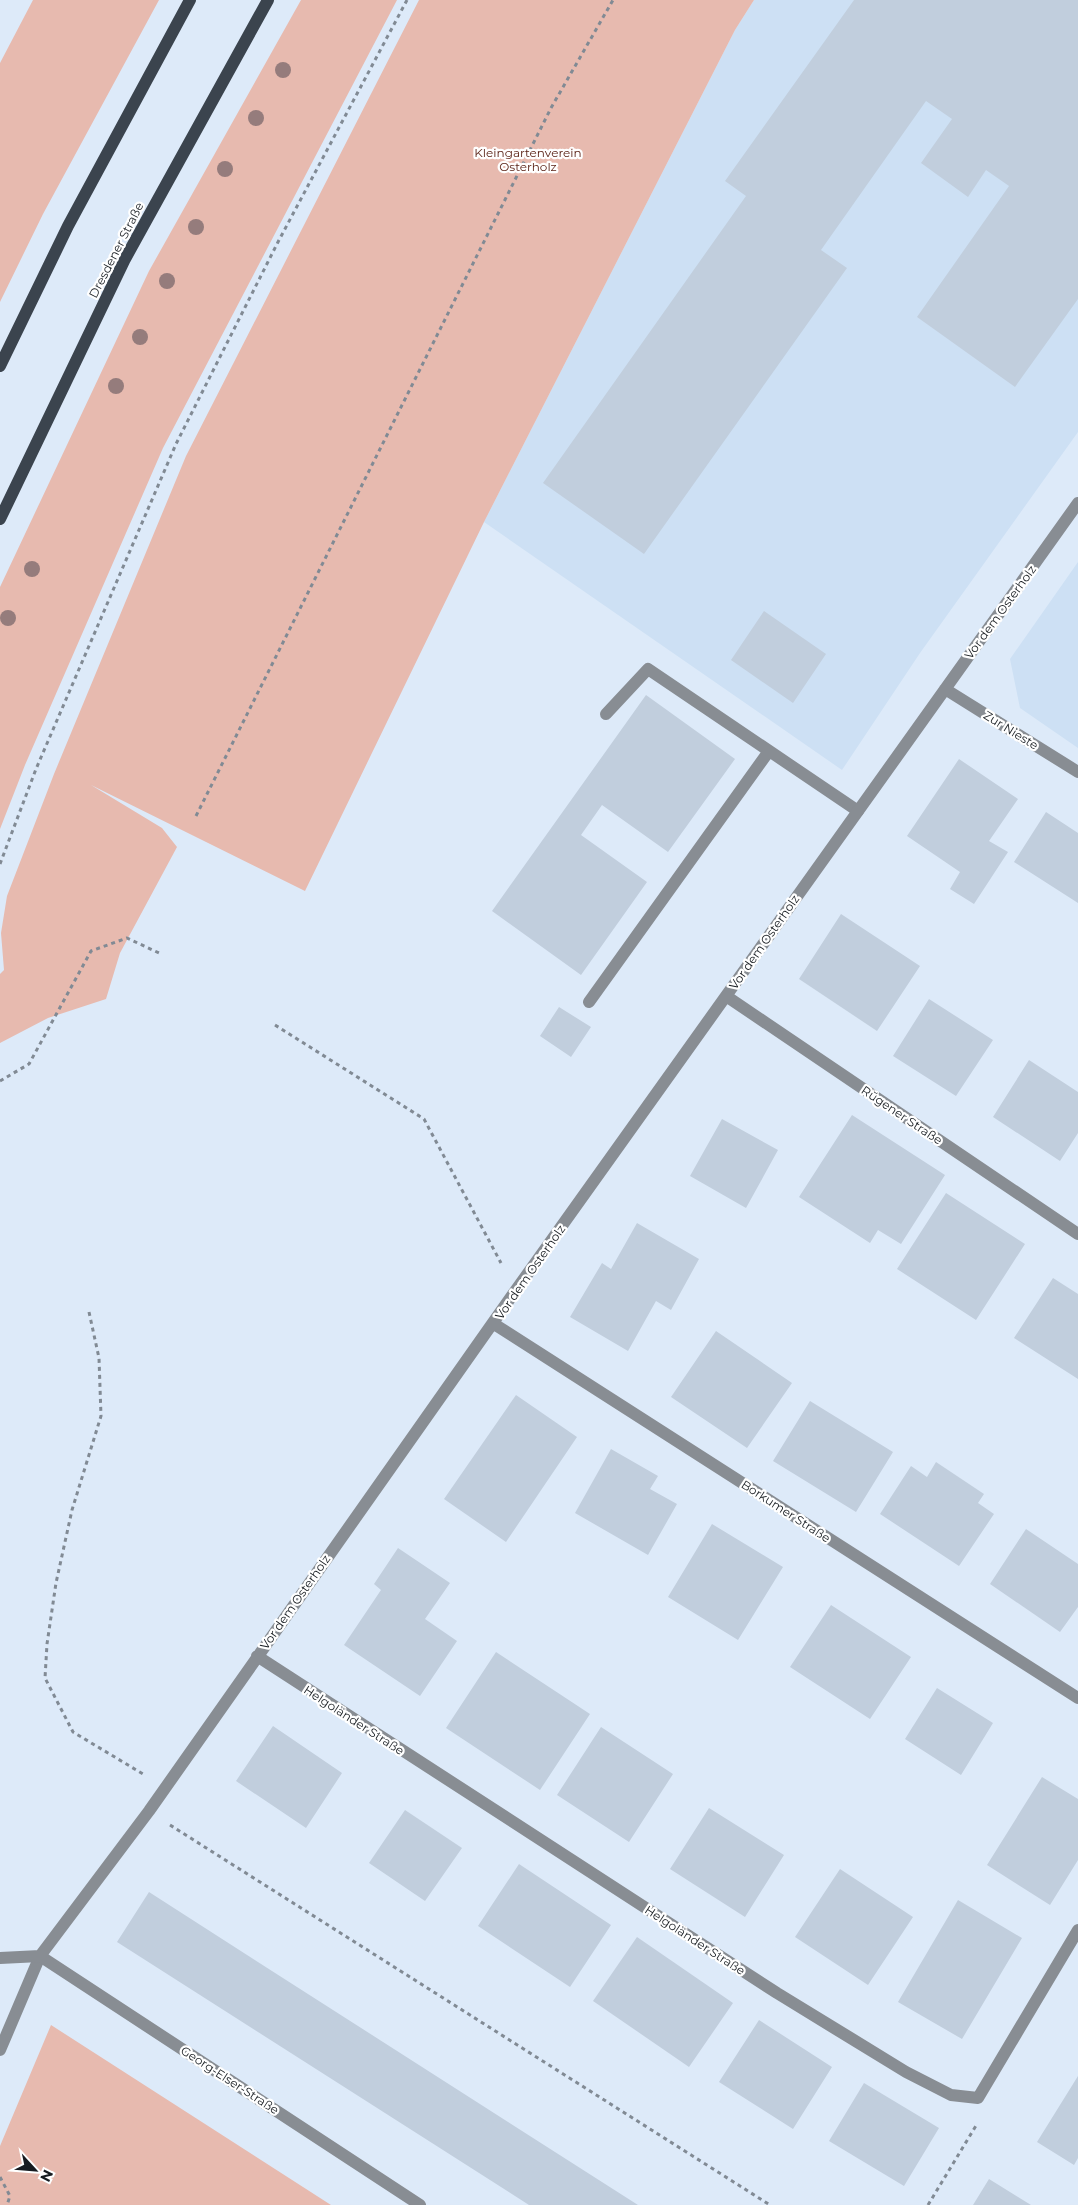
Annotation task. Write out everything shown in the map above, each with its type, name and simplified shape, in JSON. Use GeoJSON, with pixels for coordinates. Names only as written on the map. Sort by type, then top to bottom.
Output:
{"type":"FeatureCollection","features":[{"type":"Feature","properties":{"kind":"main road"},"geometry":{"type":"LineString","coordinates":[[0,366],[68,226],[190,0]]}},
{"type":"Feature","properties":{"kind":"main road","name":"Dresdener Straße"},"geometry":{"type":"LineString","coordinates":[[0,519],[125,259],[268,0]]}},
{"type":"Feature","properties":{"kind":"street","name":"Vor dem Osterholz"},"geometry":{"type":"LineString","coordinates":[[0,2050],[40,1956],[148,1811],[494,1324],[516,1290],[1078,503]]}},
{"type":"Feature","properties":{"kind":"street"},"geometry":{"type":"LineString","coordinates":[[606,714],[648,670],[858,811]]}},
{"type":"Feature","properties":{"kind":"street","name":"Zur Nieste"},"geometry":{"type":"LineString","coordinates":[[945,689],[1078,772]]}},
{"type":"Feature","properties":{"kind":"street"},"geometry":{"type":"LineString","coordinates":[[589,1002],[769,751]]}},
{"type":"Feature","properties":{"kind":"street","name":"Rügener Straße"},"geometry":{"type":"LineString","coordinates":[[726,996],[1078,1234]]}},
{"type":"Feature","properties":{"kind":"street","name":"Borkumer Straße"},"geometry":{"type":"LineString","coordinates":[[494,1324],[1078,1698]]}},
{"type":"Feature","properties":{"kind":"street","name":"Helgoländer Straße"},"geometry":{"type":"LineString","coordinates":[[257,1656],[760,1982],[898,2068],[951,2095],[978,2098]]}},
{"type":"Feature","properties":{"kind":"street"},"geometry":{"type":"LineString","coordinates":[[978,2098],[1078,1930]]}},
{"type":"Feature","properties":{"kind":"street"},"geometry":{"type":"LineString","coordinates":[[0,1958],[40,1956]]}},
{"type":"Feature","properties":{"kind":"street","name":"Georg-Elser-Straße"},"geometry":{"type":"LineString","coordinates":[[40,1956],[420,2205]]}},
{"type":"Feature","properties":{"kind":"path"},"geometry":{"type":"LineString","coordinates":[[0,864],[36,769],[176,444],[278,242],[407,0]]}},
{"type":"Feature","properties":{"kind":"path"},"geometry":{"type":"LineString","coordinates":[[196,816],[551,108],[613,0]]}},
{"type":"Feature","properties":{"kind":"path"},"geometry":{"type":"LineString","coordinates":[[0,1081],[29,1064],[91,951],[128,938],[159,953]]}},
{"type":"Feature","properties":{"kind":"path"},"geometry":{"type":"LineString","coordinates":[[275,1025],[424,1119],[516,1290]]}},
{"type":"Feature","properties":{"kind":"path"},"geometry":{"type":"LineString","coordinates":[[89,1312],[99,1358],[100,1416],[72,1510],[56,1583],[47,1644],[45,1678],[73,1732],[164,1786]]}},
{"type":"Feature","properties":{"kind":"path"},"geometry":{"type":"LineString","coordinates":[[148,1811],[770,2205]]}},
{"type":"Feature","properties":{"kind":"path"},"geometry":{"type":"LineString","coordinates":[[928,2205],[978,2123],[978,2098]]}},
{"type":"Feature","properties":{"kind":"path"},"geometry":{"type":"LineString","coordinates":[[0,2178],[10,2196],[7,2205]]}},
{"type":"Feature","properties":{"kind":"shaded area"},"geometry":{"type":"Polygon","coordinates":[[[754,0],[1078,0],[1078,432],[920,653],[842,770],[484,522],[735,30],[754,0]]]}},
{"type":"Feature","properties":{"kind":"shaded area"},"geometry":{"type":"Polygon","coordinates":[[[1078,562],[1078,748],[1020,708],[1010,659],[1078,562]]]}},
{"type":"Feature","properties":{"kind":"green space"},"geometry":{"type":"Polygon","coordinates":[[[33,0],[159,0],[43,214],[0,302],[0,63],[33,0]]]}},
{"type":"Feature","properties":{"kind":"green space"},"geometry":{"type":"Polygon","coordinates":[[[301,0],[397,0],[163,448],[25,765],[0,829],[0,587],[149,271],[301,0]]]}},
{"type":"Feature","properties":{"kind":"green space","name":"Kleingartenverein Osterholz"},"geometry":{"type":"Polygon","coordinates":[[[419,0],[754,0],[735,30],[484,522],[305,891],[91,785],[162,828],[177,847],[120,953],[106,999],[48,1018],[0,1043],[0,974],[4,970],[1,933],[7,896],[54,774],[186,456],[419,0]]]}},
{"type":"Feature","properties":{"kind":"green space"},"geometry":{"type":"Polygon","coordinates":[[[51,2025],[331,2205],[0,2205],[0,2146],[51,2025]]]}},
{"type":"Feature","properties":{"kind":"building"},"geometry":{"type":"Polygon","coordinates":[[[854,0],[1078,0],[1078,299],[1015,387],[917,317],[1009,186],[986,170],[968,197],[921,163],[952,119],[926,101],[821,250],[847,268],[644,554],[543,483],[746,196],[725,181],[854,0]]]}},
{"type":"Feature","properties":{"kind":"building"},"geometry":{"type":"Polygon","coordinates":[[[764,611],[826,654],[793,703],[731,660],[764,611]]]}},
{"type":"Feature","properties":{"kind":"building"},"geometry":{"type":"Polygon","coordinates":[[[646,695],[735,759],[668,852],[602,805],[581,835],[647,882],[581,975],[492,911],[646,695]]]}},
{"type":"Feature","properties":{"kind":"building"},"geometry":{"type":"Polygon","coordinates":[[[959,759],[1018,799],[989,841],[1008,852],[974,904],[950,889],[960,872],[907,836],[959,759]]]}},
{"type":"Feature","properties":{"kind":"building"},"geometry":{"type":"Polygon","coordinates":[[[1046,812],[1078,833],[1078,903],[1014,862],[1046,812]]]}},
{"type":"Feature","properties":{"kind":"building"},"geometry":{"type":"Polygon","coordinates":[[[841,914],[920,966],[877,1031],[799,979],[841,914]]]}},
{"type":"Feature","properties":{"kind":"building"},"geometry":{"type":"Polygon","coordinates":[[[929,999],[993,1040],[956,1096],[893,1056],[929,999]]]}},
{"type":"Feature","properties":{"kind":"building"},"geometry":{"type":"Polygon","coordinates":[[[559,1007],[591,1027],[571,1057],[540,1036],[559,1007]]]}},
{"type":"Feature","properties":{"kind":"building"},"geometry":{"type":"Polygon","coordinates":[[[1029,1060],[1078,1092],[1078,1133],[1060,1161],[993,1117],[1029,1060]]]}},
{"type":"Feature","properties":{"kind":"building"},"geometry":{"type":"Polygon","coordinates":[[[852,1115],[945,1175],[901,1244],[878,1230],[870,1243],[799,1197],[852,1115]]]}},
{"type":"Feature","properties":{"kind":"building"},"geometry":{"type":"Polygon","coordinates":[[[722,1119],[778,1150],[746,1208],[690,1176],[722,1119]]]}},
{"type":"Feature","properties":{"kind":"building"},"geometry":{"type":"Polygon","coordinates":[[[946,1193],[1025,1244],[976,1320],[897,1269],[946,1193]]]}},
{"type":"Feature","properties":{"kind":"building"},"geometry":{"type":"Polygon","coordinates":[[[637,1223],[699,1259],[671,1310],[656,1301],[628,1351],[570,1317],[602,1263],[611,1269],[637,1223]]]}},
{"type":"Feature","properties":{"kind":"building"},"geometry":{"type":"Polygon","coordinates":[[[1053,1278],[1078,1294],[1078,1379],[1014,1338],[1053,1278]]]}},
{"type":"Feature","properties":{"kind":"building"},"geometry":{"type":"Polygon","coordinates":[[[716,1331],[792,1383],[747,1448],[671,1397],[716,1331]]]}},
{"type":"Feature","properties":{"kind":"building"},"geometry":{"type":"Polygon","coordinates":[[[516,1395],[577,1437],[506,1542],[444,1499],[516,1395]]]}},
{"type":"Feature","properties":{"kind":"building"},"geometry":{"type":"Polygon","coordinates":[[[810,1401],[893,1452],[856,1512],[773,1461],[810,1401]]]}},
{"type":"Feature","properties":{"kind":"building"},"geometry":{"type":"Polygon","coordinates":[[[611,1449],[658,1476],[650,1489],[677,1504],[648,1555],[575,1513],[611,1449]]]}},
{"type":"Feature","properties":{"kind":"building"},"geometry":{"type":"Polygon","coordinates":[[[936,1462],[984,1494],[978,1503],[994,1514],[959,1566],[880,1514],[911,1466],[927,1477],[936,1462]]]}},
{"type":"Feature","properties":{"kind":"building"},"geometry":{"type":"Polygon","coordinates":[[[712,1524],[783,1567],[738,1640],[668,1597],[712,1524]]]}},
{"type":"Feature","properties":{"kind":"building"},"geometry":{"type":"Polygon","coordinates":[[[1026,1529],[1078,1564],[1078,1607],[1060,1632],[990,1584],[1026,1529]]]}},
{"type":"Feature","properties":{"kind":"building"},"geometry":{"type":"Polygon","coordinates":[[[398,1548],[450,1583],[425,1619],[457,1641],[420,1696],[344,1645],[381,1590],[374,1584],[398,1548]]]}},
{"type":"Feature","properties":{"kind":"building"},"geometry":{"type":"Polygon","coordinates":[[[831,1605],[911,1657],[870,1719],[790,1667],[831,1605]]]}},
{"type":"Feature","properties":{"kind":"building"},"geometry":{"type":"Polygon","coordinates":[[[496,1652],[590,1714],[540,1790],[446,1728],[496,1652]]]}},
{"type":"Feature","properties":{"kind":"building"},"geometry":{"type":"Polygon","coordinates":[[[937,1688],[993,1723],[961,1775],[905,1739],[937,1688]]]}},
{"type":"Feature","properties":{"kind":"building"},"geometry":{"type":"Polygon","coordinates":[[[273,1726],[342,1773],[306,1828],[236,1781],[273,1726]]]}},
{"type":"Feature","properties":{"kind":"building"},"geometry":{"type":"Polygon","coordinates":[[[601,1727],[673,1774],[629,1842],[557,1795],[601,1727]]]}},
{"type":"Feature","properties":{"kind":"building"},"geometry":{"type":"Polygon","coordinates":[[[1042,1777],[1078,1799],[1078,1860],[1050,1905],[987,1865],[1042,1777]]]}},
{"type":"Feature","properties":{"kind":"building"},"geometry":{"type":"Polygon","coordinates":[[[709,1808],[784,1855],[745,1917],[670,1869],[709,1808]]]}},
{"type":"Feature","properties":{"kind":"building"},"geometry":{"type":"Polygon","coordinates":[[[405,1810],[462,1848],[425,1901],[369,1863],[405,1810]]]}},
{"type":"Feature","properties":{"kind":"building"},"geometry":{"type":"Polygon","coordinates":[[[519,1864],[611,1925],[570,1987],[478,1926],[519,1864]]]}},
{"type":"Feature","properties":{"kind":"building"},"geometry":{"type":"Polygon","coordinates":[[[840,1869],[913,1917],[868,1985],[795,1937],[840,1869]]]}},
{"type":"Feature","properties":{"kind":"building"},"geometry":{"type":"Polygon","coordinates":[[[149,1892],[638,2205],[529,2205],[117,1942],[149,1892]]]}},
{"type":"Feature","properties":{"kind":"building"},"geometry":{"type":"Polygon","coordinates":[[[958,1900],[1022,1938],[962,2039],[898,2002],[958,1900]]]}},
{"type":"Feature","properties":{"kind":"building"},"geometry":{"type":"Polygon","coordinates":[[[637,1937],[733,2003],[689,2067],[593,2001],[637,1937]]]}},
{"type":"Feature","properties":{"kind":"building"},"geometry":{"type":"Polygon","coordinates":[[[759,2020],[832,2067],[793,2129],[719,2082],[759,2020]]]}},
{"type":"Feature","properties":{"kind":"building"},"geometry":{"type":"Polygon","coordinates":[[[1078,2076],[1078,2158],[1074,2165],[1037,2142],[1078,2076]]]}},
{"type":"Feature","properties":{"kind":"building"},"geometry":{"type":"Polygon","coordinates":[[[864,2083],[939,2128],[904,2186],[829,2141],[864,2083]]]}},
{"type":"Feature","properties":{"kind":"building"},"geometry":{"type":"Polygon","coordinates":[[[989,2179],[1031,2205],[973,2205],[989,2179]]]}}]}
